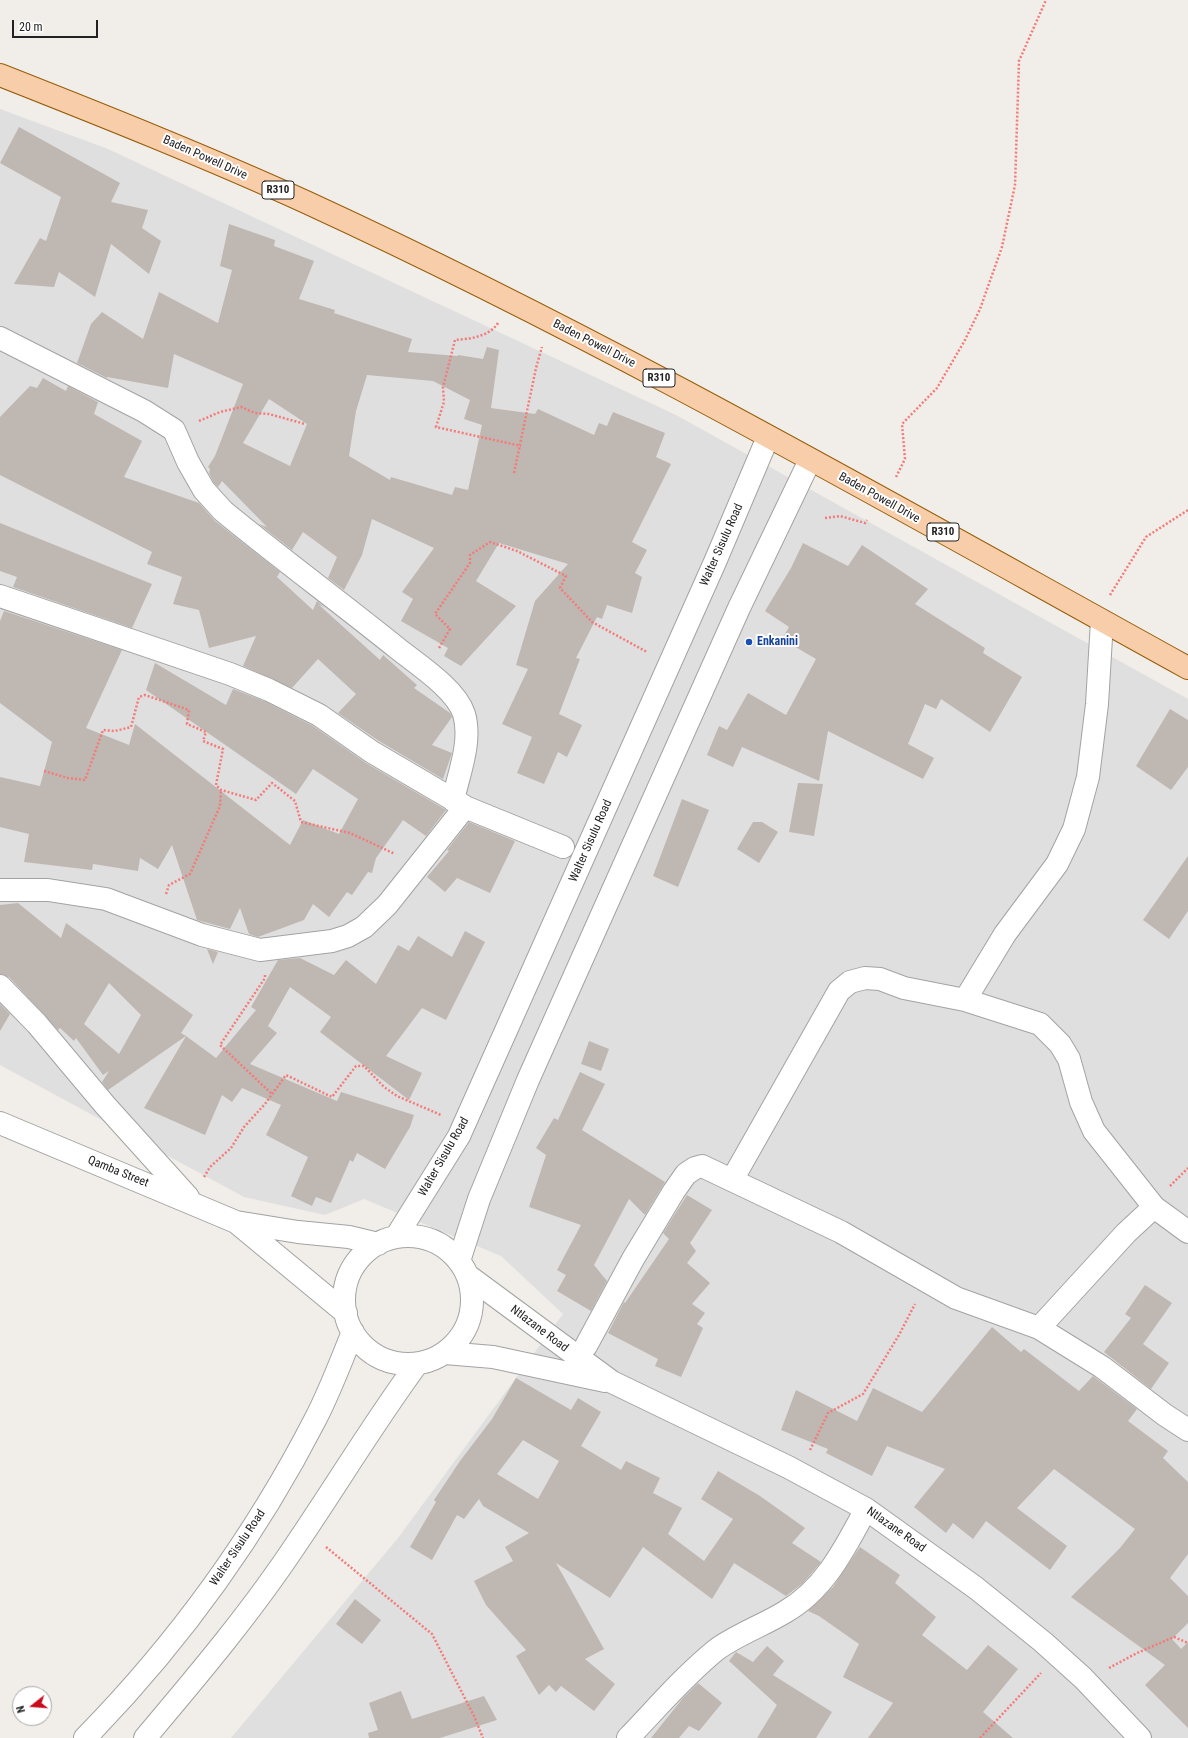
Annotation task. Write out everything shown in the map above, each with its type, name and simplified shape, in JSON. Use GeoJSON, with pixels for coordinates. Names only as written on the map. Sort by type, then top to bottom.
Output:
{"type":"FeatureCollection","features":[{"type":"Feature","properties":{"kind":"main road","name":"Baden Powell Drive"},"geometry":{"type":"LineString","coordinates":[[0,75],[158,137],[308,203],[510,301],[768,436],[1188,668]]}},
{"type":"Feature","properties":{"kind":"street"},"geometry":{"type":"LineString","coordinates":[[0,338],[144,411],[174,430],[188,462],[204,490],[223,511],[429,674],[455,698],[463,713],[466,727],[459,804],[388,905],[364,927],[348,936],[332,941],[260,950],[202,935],[106,899],[48,890],[0,890]]}},
{"type":"Feature","properties":{"kind":"street","name":"Walter Sisulu Road"},"geometry":{"type":"LineString","coordinates":[[387,1240],[459,1136],[715,562],[768,436]]}},
{"type":"Feature","properties":{"kind":"street"},"geometry":{"type":"LineString","coordinates":[[463,1268],[479,1199],[528,1080],[739,608],[810,460]]}},
{"type":"Feature","properties":{"kind":"street"},"geometry":{"type":"LineString","coordinates":[[0,596],[230,674],[270,690],[319,715],[372,752],[459,804],[563,847]]}},
{"type":"Feature","properties":{"kind":"street"},"geometry":{"type":"LineString","coordinates":[[965,1000],[1005,934],[1057,864],[1074,829],[1088,777],[1097,704],[1102,621]]}},
{"type":"Feature","properties":{"kind":"street"},"geometry":{"type":"LineString","coordinates":[[732,1180],[839,991],[850,982],[865,978],[872,978],[880,979],[904,988],[965,1000],[1040,1024],[1060,1044],[1069,1059],[1081,1102],[1094,1131],[1154,1207],[1188,1232]]}},
{"type":"Feature","properties":{"kind":"street"},"geometry":{"type":"LineString","coordinates":[[0,986],[37,1024],[105,1105],[192,1202]]}},
{"type":"Feature","properties":{"kind":"street","name":"Qamba Street"},"geometry":{"type":"LineString","coordinates":[[0,1123],[192,1202],[236,1222],[298,1232],[387,1240]]}},
{"type":"Feature","properties":{"kind":"street"},"geometry":{"type":"LineString","coordinates":[[586,1346],[633,1259],[674,1191],[686,1174],[695,1168],[702,1166],[841,1232],[956,1298],[1039,1328],[1102,1367],[1165,1415],[1188,1430]]}},
{"type":"Feature","properties":{"kind":"street"},"geometry":{"type":"LineString","coordinates":[[1039,1328],[1126,1233],[1154,1207]]}},
{"type":"Feature","properties":{"kind":"street","name":"Qamba Street"},"geometry":{"type":"LineString","coordinates":[[236,1222],[350,1323]]}},
{"type":"Feature","properties":{"kind":"street"},"geometry":{"type":"LineString","coordinates":[[411,1236],[426,1238],[440,1244],[463,1268],[472,1297],[472,1309],[467,1326],[458,1341],[445,1353],[431,1360],[417,1364],[404,1364],[380,1358],[360,1342],[350,1323],[344,1302],[348,1279],[360,1258],[387,1240],[411,1236]]}},
{"type":"Feature","properties":{"kind":"street","name":"Ntlazane Road"},"geometry":{"type":"LineString","coordinates":[[463,1268],[612,1382],[788,1467],[866,1509],[976,1588],[1043,1642],[1083,1678],[1140,1738]]}},
{"type":"Feature","properties":{"kind":"street","name":"Walter Sisulu Road"},"geometry":{"type":"LineString","coordinates":[[85,1738],[112,1710],[165,1649],[216,1582],[265,1509],[316,1418],[350,1323]]}},
{"type":"Feature","properties":{"kind":"street","name":"Ntlazane Road"},"geometry":{"type":"LineString","coordinates":[[445,1353],[493,1357],[612,1382]]}},
{"type":"Feature","properties":{"kind":"street"},"geometry":{"type":"LineString","coordinates":[[145,1738],[231,1634],[299,1541],[360,1445],[417,1364]]}},
{"type":"Feature","properties":{"kind":"street"},"geometry":{"type":"LineString","coordinates":[[628,1738],[685,1678],[718,1649],[787,1612],[822,1582],[840,1556],[866,1509]]}},
{"type":"Feature","properties":{"kind":"path"},"geometry":{"type":"LineString","coordinates":[[825,518],[840,516],[865,523],[885,501],[905,459],[902,424],[937,388],[965,340],[980,309],[1002,247],[1015,185],[1019,61],[1046,0]]}},
{"type":"Feature","properties":{"kind":"path"},"geometry":{"type":"LineString","coordinates":[[510,301],[496,326],[485,334],[471,338],[454,340],[443,387],[444,402],[436,427],[521,446]]}},
{"type":"Feature","properties":{"kind":"path"},"geometry":{"type":"LineString","coordinates":[[514,473],[521,446],[536,368],[550,322]]}},
{"type":"Feature","properties":{"kind":"path"},"geometry":{"type":"LineString","coordinates":[[174,430],[220,412],[241,407],[255,413],[269,414],[305,424]]}},
{"type":"Feature","properties":{"kind":"path"},"geometry":{"type":"LineString","coordinates":[[1102,621],[1111,592],[1146,537],[1188,510]]}},
{"type":"Feature","properties":{"kind":"path"},"geometry":{"type":"LineString","coordinates":[[429,674],[437,652],[450,629],[435,614],[470,563],[470,555],[490,542],[517,551],[566,576],[560,588],[592,622],[649,653]]}},
{"type":"Feature","properties":{"kind":"path"},"geometry":{"type":"LineString","coordinates":[[44,771],[68,778],[85,780],[103,730],[115,731],[131,727],[139,697],[145,695],[190,710],[187,724],[206,732],[203,742],[223,749],[216,785],[221,790],[256,800],[272,783],[294,801],[301,822],[350,834],[381,846],[400,856]]}},
{"type":"Feature","properties":{"kind":"path"},"geometry":{"type":"LineString","coordinates":[[159,918],[169,885],[190,874],[220,806],[221,790]]}},
{"type":"Feature","properties":{"kind":"path"},"geometry":{"type":"LineString","coordinates":[[260,950],[265,978],[220,1045],[272,1094]]}},
{"type":"Feature","properties":{"kind":"path"},"geometry":{"type":"LineString","coordinates":[[192,1202],[210,1167],[231,1148],[244,1127],[286,1075],[332,1097],[356,1066],[364,1066],[384,1087],[397,1096],[444,1116]]}},
{"type":"Feature","properties":{"kind":"path"},"geometry":{"type":"LineString","coordinates":[[809,1452],[828,1413],[862,1394],[899,1335],[927,1282]]}},
{"type":"Feature","properties":{"kind":"path"},"geometry":{"type":"LineString","coordinates":[[322,1544],[432,1634],[474,1716],[483,1738]]}},
{"type":"Feature","properties":{"kind":"path"},"geometry":{"type":"LineString","coordinates":[[1105,1670],[1136,1653],[1174,1638],[1188,1643]]}},
{"type":"Feature","properties":{"kind":"path"},"geometry":{"type":"LineString","coordinates":[[980,1738],[1041,1673]]}},
{"type":"Feature","properties":{"kind":"shaded area"},"geometry":{"type":"Polygon","coordinates":[[[0,109],[108,149],[676,415],[1188,699],[1188,1738],[231,1738],[398,1538],[563,1314],[501,1256],[364,1199],[325,1215],[244,1197],[0,1065],[0,109]]]}},
{"type":"Feature","properties":{"kind":"building"},"geometry":{"type":"Polygon","coordinates":[[[19,127],[120,183],[111,202],[148,210],[142,228],[161,241],[149,274],[111,244],[95,297],[59,272],[54,287],[14,284],[40,238],[46,241],[61,197],[0,163],[19,127]]]}},
{"type":"Feature","properties":{"kind":"building"},"geometry":{"type":"Polygon","coordinates":[[[229,224],[275,240],[274,246],[314,261],[299,299],[335,310],[334,313],[412,339],[408,352],[458,355],[483,359],[487,347],[499,350],[491,408],[535,414],[538,409],[594,435],[599,423],[607,426],[613,412],[665,433],[656,457],[671,464],[632,542],[647,550],[635,573],[642,577],[632,613],[607,605],[602,619],[597,617],[576,658],[580,659],[559,714],[582,725],[567,757],[558,752],[544,784],[517,773],[532,737],[502,724],[528,669],[516,665],[535,601],[568,564],[499,543],[476,581],[516,606],[461,666],[444,656],[448,648],[401,621],[413,599],[402,592],[434,548],[372,519],[362,555],[344,590],[328,578],[337,557],[303,532],[292,550],[259,524],[267,527],[222,481],[218,487],[214,483],[208,467],[215,456],[243,384],[174,354],[168,388],[107,378],[77,363],[91,324],[102,312],[143,339],[159,292],[218,323],[232,270],[220,266],[229,224]],[[367,375],[356,411],[349,456],[390,480],[391,477],[452,495],[455,487],[468,490],[482,425],[464,419],[470,400],[433,381],[367,375]],[[269,399],[243,443],[290,466],[307,424],[269,399]]]}},
{"type":"Feature","properties":{"kind":"building"},"geometry":{"type":"Polygon","coordinates":[[[43,378],[66,391],[68,386],[98,402],[94,414],[142,441],[124,477],[199,503],[215,521],[280,572],[277,577],[313,610],[317,601],[325,608],[318,604],[380,660],[383,655],[417,685],[414,688],[450,713],[452,717],[432,745],[452,753],[443,779],[379,741],[338,713],[356,694],[318,659],[292,688],[243,666],[256,636],[209,648],[199,610],[173,604],[182,577],[147,564],[152,552],[0,475],[0,417],[30,386],[37,388],[43,378]]]}},
{"type":"Feature","properties":{"kind":"building"},"geometry":{"type":"Polygon","coordinates":[[[0,523],[152,584],[132,628],[13,587],[17,577],[0,571],[0,523]]]}},
{"type":"Feature","properties":{"kind":"building"},"geometry":{"type":"Polygon","coordinates":[[[803,543],[848,566],[862,545],[928,589],[915,604],[985,648],[983,653],[1022,677],[990,732],[941,699],[936,709],[925,704],[908,744],[934,758],[923,779],[828,731],[819,781],[742,747],[733,767],[707,755],[719,726],[727,730],[748,693],[786,715],[816,659],[782,639],[789,627],[765,611],[791,568],[803,543]]]}},
{"type":"Feature","properties":{"kind":"building"},"geometry":{"type":"Polygon","coordinates":[[[4,611],[122,650],[86,728],[129,745],[135,724],[290,845],[303,820],[339,834],[358,799],[313,769],[296,794],[146,690],[155,663],[226,705],[233,689],[264,701],[313,726],[366,763],[446,810],[426,836],[403,820],[376,858],[372,873],[368,872],[352,895],[347,892],[329,917],[313,904],[304,920],[258,937],[249,934],[240,908],[230,929],[197,920],[172,845],[158,869],[140,858],[138,871],[93,864],[92,870],[24,862],[29,834],[0,827],[0,777],[40,786],[52,742],[0,703],[0,621],[4,611]]]}},
{"type":"Feature","properties":{"kind":"building"},"geometry":{"type":"Polygon","coordinates":[[[1170,709],[1188,720],[1188,767],[1171,790],[1136,766],[1170,709]]]}},
{"type":"Feature","properties":{"kind":"building"},"geometry":{"type":"Polygon","coordinates":[[[798,783],[823,784],[814,836],[789,832],[798,783]]]}},
{"type":"Feature","properties":{"kind":"building"},"geometry":{"type":"Polygon","coordinates":[[[682,799],[709,810],[678,887],[653,876],[682,799]]]}},
{"type":"Feature","properties":{"kind":"building"},"geometry":{"type":"Polygon","coordinates":[[[469,822],[515,841],[490,893],[457,878],[445,892],[427,877],[449,851],[447,850],[469,822]]]}},
{"type":"Feature","properties":{"kind":"building"},"geometry":{"type":"Polygon","coordinates":[[[753,822],[762,822],[778,832],[759,863],[737,849],[753,822]]]}},
{"type":"Feature","properties":{"kind":"building"},"geometry":{"type":"Polygon","coordinates":[[[1188,856],[1188,911],[1169,939],[1143,920],[1188,856]]]}},
{"type":"Feature","properties":{"kind":"building"},"geometry":{"type":"Polygon","coordinates":[[[18,903],[61,938],[66,923],[193,1015],[181,1033],[186,1036],[108,1090],[102,1082],[109,1071],[103,1075],[76,1038],[74,1041],[60,1028],[58,1030],[9,977],[0,974],[0,905],[18,903]],[[109,983],[84,1024],[119,1054],[141,1015],[109,983]]]}},
{"type":"Feature","properties":{"kind":"building"},"geometry":{"type":"Polygon","coordinates":[[[465,931],[485,942],[446,1020],[422,1008],[386,1056],[422,1073],[409,1100],[320,1032],[331,1017],[290,987],[268,1026],[277,1033],[250,1064],[337,1101],[341,1092],[414,1115],[410,1127],[385,1169],[357,1153],[353,1162],[350,1160],[331,1203],[316,1197],[312,1206],[291,1196],[308,1157],[266,1135],[281,1105],[242,1088],[232,1102],[222,1095],[205,1135],[144,1108],[186,1036],[216,1058],[256,1010],[251,1007],[278,960],[300,958],[334,975],[346,960],[376,984],[398,945],[409,951],[418,936],[452,957],[465,931]]]}},
{"type":"Feature","properties":{"kind":"building"},"geometry":{"type":"Polygon","coordinates":[[[207,949],[218,952],[213,964],[207,949]]]}},
{"type":"Feature","properties":{"kind":"building"},"geometry":{"type":"Polygon","coordinates":[[[0,1004],[10,1014],[0,1031],[0,1004]]]}},
{"type":"Feature","properties":{"kind":"building"},"geometry":{"type":"Polygon","coordinates":[[[589,1041],[609,1049],[601,1071],[581,1064],[589,1041]]]}},
{"type":"Feature","properties":{"kind":"building"},"geometry":{"type":"Polygon","coordinates":[[[580,1072],[605,1084],[582,1130],[665,1182],[645,1215],[629,1199],[594,1265],[607,1281],[591,1311],[557,1291],[566,1275],[557,1270],[581,1225],[529,1207],[546,1155],[536,1148],[554,1118],[558,1120],[580,1072]]]}},
{"type":"Feature","properties":{"kind":"building"},"geometry":{"type":"Polygon","coordinates":[[[687,1195],[712,1210],[690,1243],[696,1251],[687,1263],[710,1283],[692,1304],[705,1313],[697,1324],[703,1328],[681,1377],[655,1366],[658,1359],[608,1333],[624,1302],[625,1303],[669,1239],[663,1233],[687,1195]]]}},
{"type":"Feature","properties":{"kind":"building"},"geometry":{"type":"Polygon","coordinates":[[[1145,1285],[1172,1303],[1143,1344],[1169,1363],[1151,1389],[1104,1352],[1131,1318],[1125,1314],[1145,1285]]]}},
{"type":"Feature","properties":{"kind":"building"},"geometry":{"type":"Polygon","coordinates":[[[992,1327],[1021,1352],[1024,1349],[1079,1391],[1093,1376],[1137,1409],[1128,1421],[1168,1451],[1163,1458],[1188,1482],[1188,1554],[1170,1578],[1188,1596],[1188,1623],[1172,1639],[1181,1649],[1188,1642],[1188,1728],[1145,1685],[1165,1665],[1071,1597],[1120,1548],[1135,1529],[1054,1469],[1017,1508],[1067,1546],[1050,1570],[986,1521],[973,1539],[953,1523],[946,1533],[914,1507],[945,1469],[887,1446],[872,1476],[826,1453],[828,1449],[781,1430],[796,1390],[857,1421],[873,1388],[922,1412],[992,1327]]]}},
{"type":"Feature","properties":{"kind":"building"},"geometry":{"type":"Polygon","coordinates":[[[516,1378],[571,1410],[578,1398],[601,1412],[581,1446],[621,1470],[626,1461],[660,1478],[653,1493],[682,1508],[668,1534],[704,1561],[733,1519],[701,1499],[718,1471],[760,1496],[805,1528],[792,1543],[821,1562],[803,1583],[786,1596],[734,1563],[712,1599],[643,1547],[610,1598],[556,1563],[604,1649],[585,1659],[615,1684],[594,1711],[561,1686],[556,1692],[549,1685],[539,1695],[516,1656],[526,1650],[486,1605],[474,1581],[513,1561],[505,1547],[529,1533],[483,1506],[479,1499],[464,1519],[457,1515],[432,1560],[410,1547],[436,1502],[434,1500],[460,1461],[492,1419],[516,1378]],[[523,1440],[497,1474],[538,1499],[559,1461],[523,1440]]]}},
{"type":"Feature","properties":{"kind":"building"},"geometry":{"type":"Polygon","coordinates":[[[860,1547],[900,1575],[895,1583],[936,1617],[922,1635],[967,1670],[988,1645],[1018,1669],[983,1712],[1013,1738],[868,1738],[893,1703],[843,1677],[859,1644],[819,1616],[808,1611],[833,1587],[860,1547]]]}},
{"type":"Feature","properties":{"kind":"building"},"geometry":{"type":"Polygon","coordinates":[[[355,1599],[381,1620],[362,1644],[336,1624],[355,1599]]]}},
{"type":"Feature","properties":{"kind":"building"},"geometry":{"type":"Polygon","coordinates":[[[767,1646],[784,1661],[773,1675],[832,1712],[816,1738],[757,1738],[777,1705],[729,1661],[736,1652],[753,1662],[767,1646]]]}},
{"type":"Feature","properties":{"kind":"building"},"geometry":{"type":"Polygon","coordinates":[[[698,1683],[722,1703],[699,1731],[689,1726],[679,1738],[651,1738],[683,1698],[698,1683]]]}},
{"type":"Feature","properties":{"kind":"building"},"geometry":{"type":"Polygon","coordinates":[[[401,1691],[412,1719],[484,1696],[497,1720],[440,1738],[369,1738],[368,1733],[378,1730],[369,1703],[401,1691]]]}},
{"type":"Feature","properties":{"kind":"place","name":"Enkanini"},"geometry":{"type":"Point","coordinates":[749,642]}}]}
